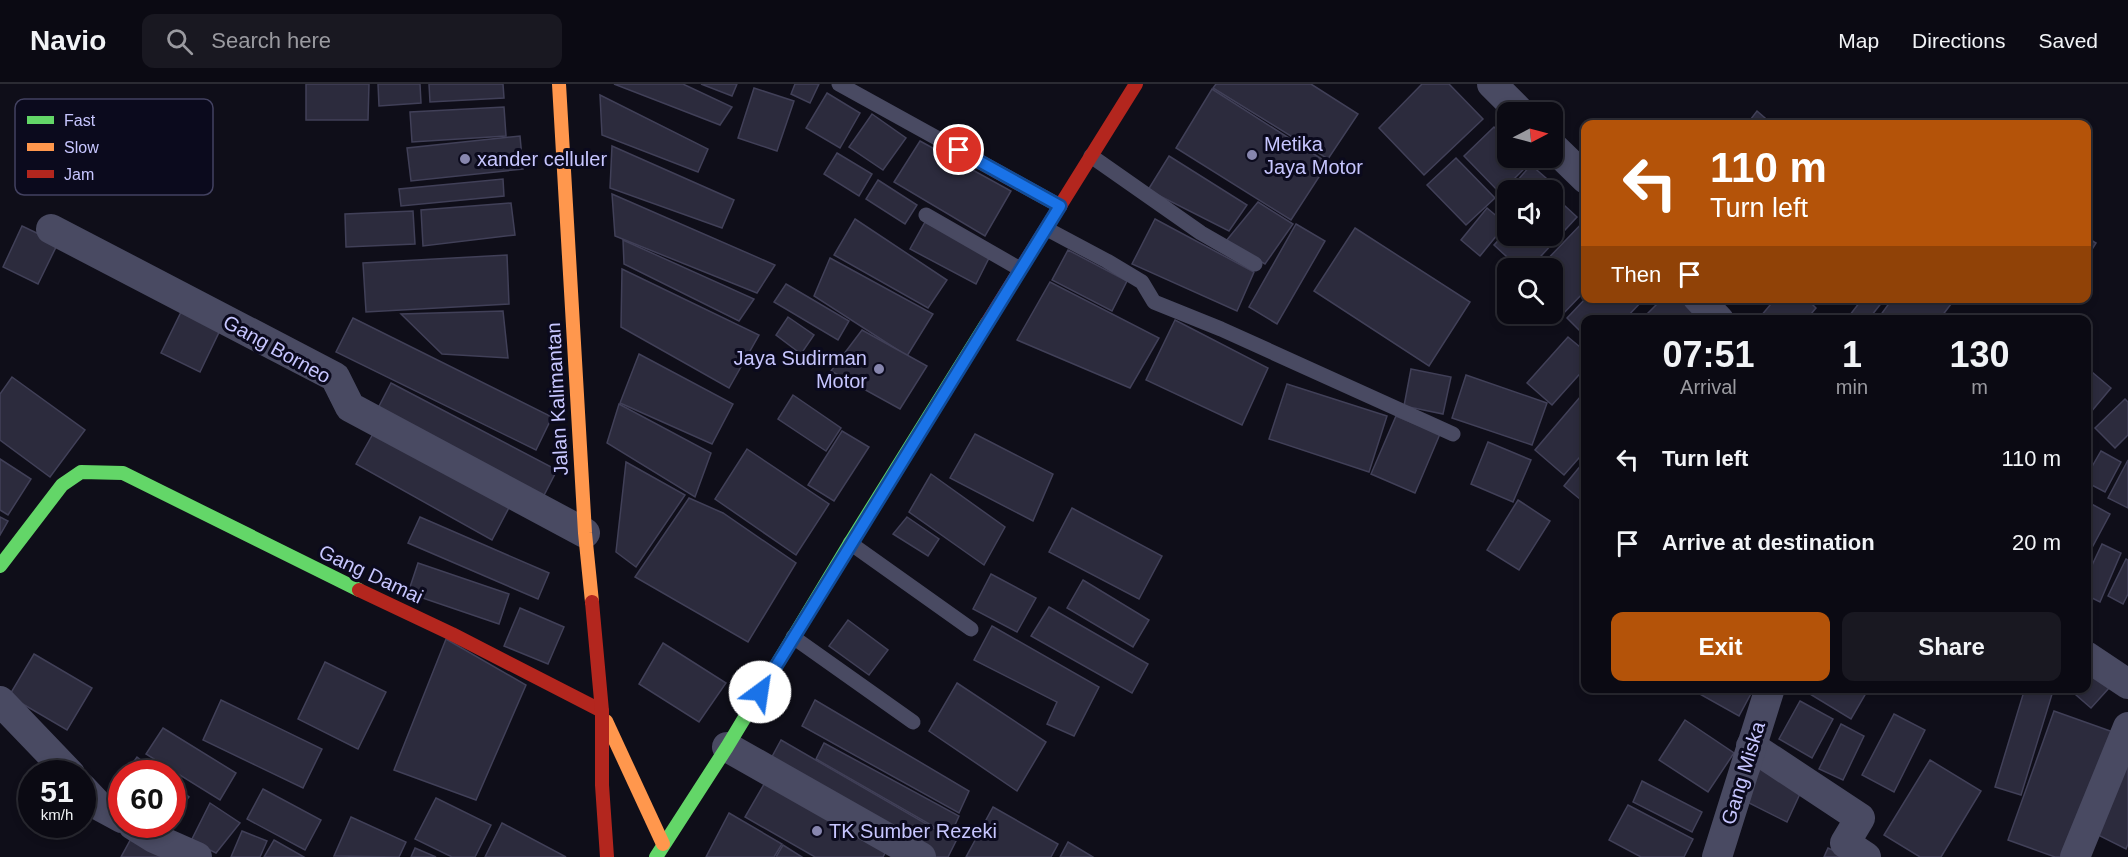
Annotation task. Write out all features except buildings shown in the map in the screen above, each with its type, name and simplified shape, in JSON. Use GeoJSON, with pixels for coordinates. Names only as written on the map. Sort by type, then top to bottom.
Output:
{"type":"FeatureCollection","features":[{"type":"Feature","properties":{"kind":"main road","name":"Jalan Kalimantan"},"geometry":{"type":"LineString","coordinates":[[559,84],[585,533],[602,711],[602,785],[607,857]]}},
{"type":"Feature","properties":{"kind":"main road"},"geometry":{"type":"LineString","coordinates":[[656,857],[727,747],[850,543],[1136,84]]}},
{"type":"Feature","properties":{"kind":"main road","name":"Gang Damai"},"geometry":{"type":"LineString","coordinates":[[0,566],[62,485],[81,472],[123,473],[329,576],[453,634],[602,711]]}},
{"type":"Feature","properties":{"kind":"main road","name":"Jalan Kalimantan"},"geometry":{"type":"LineString","coordinates":[[602,711],[663,844]]}},
{"type":"Feature","properties":{"kind":"street"},"geometry":{"type":"LineString","coordinates":[[1491,84],[1510,102]]}},
{"type":"Feature","properties":{"kind":"street"},"geometry":{"type":"LineString","coordinates":[[1563,157],[1581,175]]}},
{"type":"Feature","properties":{"kind":"street","name":"Gang Borneo"},"geometry":{"type":"LineString","coordinates":[[51,229],[335,377],[350,407],[585,533]]}},
{"type":"Feature","properties":{"kind":"street"},"geometry":{"type":"LineString","coordinates":[[1703,303],[1714,315]]}},
{"type":"Feature","properties":{"kind":"street"},"geometry":{"type":"LineString","coordinates":[[2091,659],[2128,684]]}},
{"type":"Feature","properties":{"kind":"street","name":"Gang Miska"},"geometry":{"type":"LineString","coordinates":[[1717,857],[1768,693]]}},
{"type":"Feature","properties":{"kind":"street"},"geometry":{"type":"LineString","coordinates":[[0,701],[57,760]]}},
{"type":"Feature","properties":{"kind":"street"},"geometry":{"type":"LineString","coordinates":[[2075,857],[2128,727]]}},
{"type":"Feature","properties":{"kind":"street"},"geometry":{"type":"LineString","coordinates":[[1751,746],[1860,818],[1845,843],[1866,857]]}},
{"type":"Feature","properties":{"kind":"street"},"geometry":{"type":"LineString","coordinates":[[727,747],[921,857]]}},
{"type":"Feature","properties":{"kind":"street"},"geometry":{"type":"LineString","coordinates":[[154,838],[197,857]]}},
{"type":"Feature","properties":{"kind":"lane"},"geometry":{"type":"LineString","coordinates":[[839,84],[1060,206]]}},
{"type":"Feature","properties":{"kind":"lane"},"geometry":{"type":"LineString","coordinates":[[1091,156],[1201,233],[1255,264]]}},
{"type":"Feature","properties":{"kind":"lane"},"geometry":{"type":"LineString","coordinates":[[926,215],[1020,269]]}},
{"type":"Feature","properties":{"kind":"lane"},"geometry":{"type":"LineString","coordinates":[[1047,229],[1142,282],[1154,302],[1221,328],[1453,434]]}},
{"type":"Feature","properties":{"kind":"lane"},"geometry":{"type":"LineString","coordinates":[[850,543],[971,629]]}},
{"type":"Feature","properties":{"kind":"lane"},"geometry":{"type":"LineString","coordinates":[[793,637],[913,722]]}},
{"type":"Feature","properties":{"kind":"traffic: fast"},"geometry":{"type":"LineString","coordinates":[[656,857],[727,747],[987,323]]}},
{"type":"Feature","properties":{"kind":"traffic: fast"},"geometry":{"type":"LineString","coordinates":[[0,566],[62,485],[81,472],[123,473],[359,590]]}},
{"type":"Feature","properties":{"kind":"traffic: slow"},"geometry":{"type":"LineString","coordinates":[[559,84],[585,533],[592,602]]}},
{"type":"Feature","properties":{"kind":"traffic: slow"},"geometry":{"type":"LineString","coordinates":[[606,721],[663,844]]}},
{"type":"Feature","properties":{"kind":"traffic: jam"},"geometry":{"type":"LineString","coordinates":[[987,323],[1136,84]]}},
{"type":"Feature","properties":{"kind":"traffic: jam"},"geometry":{"type":"LineString","coordinates":[[359,590],[452,634],[602,711]]}},
{"type":"Feature","properties":{"kind":"traffic: jam"},"geometry":{"type":"LineString","coordinates":[[592,602],[602,711],[602,785],[607,857]]}},
{"type":"Feature","properties":{"kind":"place","name":"Metika Jaya Motor"},"geometry":{"type":"Point","coordinates":[1252,155]}},
{"type":"Feature","properties":{"kind":"place","name":"xander celluler"},"geometry":{"type":"Point","coordinates":[465,159]}},
{"type":"Feature","properties":{"kind":"place","name":"Jaya Sudirman Motor"},"geometry":{"type":"Point","coordinates":[879,369]}},
{"type":"Feature","properties":{"kind":"place","name":"TK Sumber Rezeki"},"geometry":{"type":"Point","coordinates":[817,831]}},
{"type":"Feature","properties":{"kind":"route"},"geometry":{"type":"LineString","coordinates":[[760,692],[1060,206],[959,150]]}}]}
